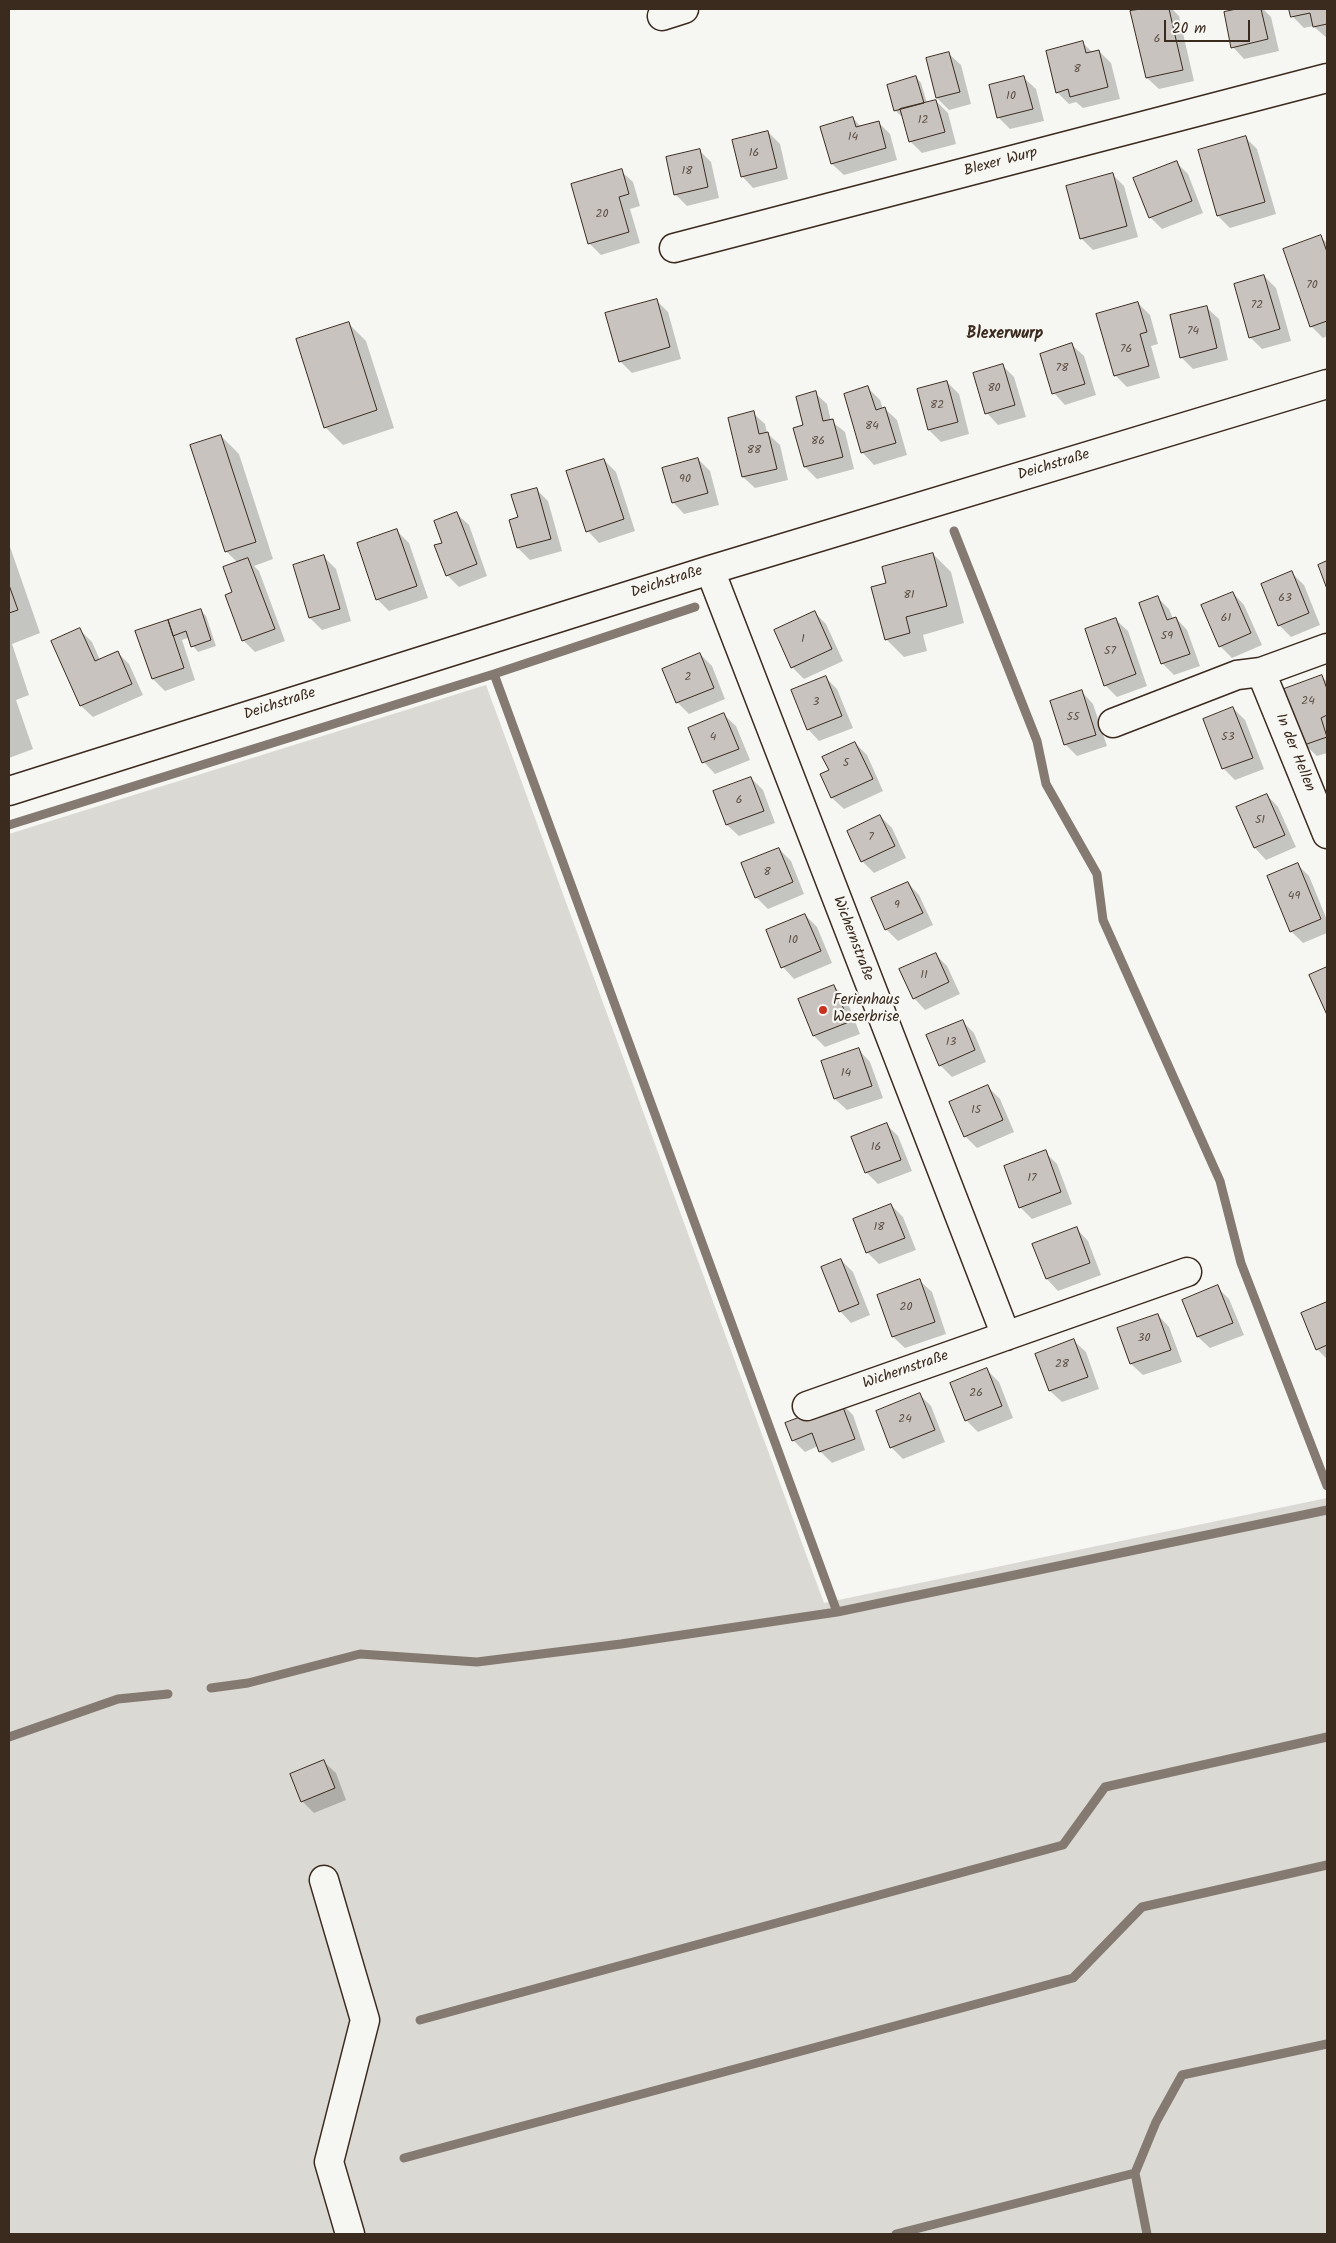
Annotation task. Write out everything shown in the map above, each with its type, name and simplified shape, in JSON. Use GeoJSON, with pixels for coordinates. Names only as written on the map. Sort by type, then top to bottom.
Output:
{"type":"FeatureCollection","features":[{"type":"Feature","properties":{"kind":"street","name":"Blexer Wurp"},"geometry":{"type":"LineString","coordinates":[[674,248],[1327,78]]}},
{"type":"Feature","properties":{"kind":"street","name":"Deichstraße"},"geometry":{"type":"LineString","coordinates":[[9,791],[710,570],[1327,384]]}},
{"type":"Feature","properties":{"kind":"street","name":"Wichernstraße"},"geometry":{"type":"LineString","coordinates":[[710,570],[1006,1336]]}},
{"type":"Feature","properties":{"kind":"street"},"geometry":{"type":"LineString","coordinates":[[1113,723],[1237,675],[1261,672],[1327,648]]}},
{"type":"Feature","properties":{"kind":"street","name":"In der Hellen"},"geometry":{"type":"LineString","coordinates":[[1261,672],[1327,834]]}},
{"type":"Feature","properties":{"kind":"street","name":"Wichernstraße"},"geometry":{"type":"LineString","coordinates":[[807,1406],[1187,1272]]}},
{"type":"Feature","properties":{"kind":"street"},"geometry":{"type":"LineString","coordinates":[[324,1880],[365,2020],[329,2162],[350,2234]]}},
{"type":"Feature","properties":{"kind":"shaded area"},"geometry":{"type":"Polygon","coordinates":[[[486,685],[824,1603],[1327,1498],[1327,2234],[9,2234],[9,834],[486,685]]]}},
{"type":"Feature","properties":{"kind":"building"},"geometry":{"type":"Polygon","coordinates":[[[1169,9],[1183,70],[1146,78],[1130,11],[1169,9]]]}},
{"type":"Feature","properties":{"kind":"building"},"geometry":{"type":"Polygon","coordinates":[[[1237,9],[1261,9],[1268,39],[1231,48],[1224,12],[1237,9]]]}},
{"type":"Feature","properties":{"kind":"building"},"geometry":{"type":"Polygon","coordinates":[[[1289,9],[1327,9],[1327,24],[1313,27],[1310,13],[1291,17],[1289,9]]]}},
{"type":"Feature","properties":{"kind":"building"},"geometry":{"type":"Polygon","coordinates":[[[1083,41],[1086,53],[1099,50],[1108,87],[1070,97],[1068,89],[1056,93],[1046,51],[1083,41]]]}},
{"type":"Feature","properties":{"kind":"building"},"geometry":{"type":"Polygon","coordinates":[[[949,52],[960,92],[936,98],[926,58],[949,52]]]}},
{"type":"Feature","properties":{"kind":"building"},"geometry":{"type":"Polygon","coordinates":[[[916,76],[924,103],[894,111],[887,85],[916,76]]]}},
{"type":"Feature","properties":{"kind":"building"},"geometry":{"type":"Polygon","coordinates":[[[1024,76],[1033,109],[997,118],[989,85],[1024,76]]]}},
{"type":"Feature","properties":{"kind":"building"},"geometry":{"type":"Polygon","coordinates":[[[936,100],[945,132],[909,142],[900,109],[936,100]]]}},
{"type":"Feature","properties":{"kind":"building"},"geometry":{"type":"Polygon","coordinates":[[[853,117],[856,127],[879,121],[886,148],[831,164],[820,127],[853,117]]]}},
{"type":"Feature","properties":{"kind":"building"},"geometry":{"type":"Polygon","coordinates":[[[768,131],[777,168],[741,177],[732,140],[768,131]]]}},
{"type":"Feature","properties":{"kind":"building"},"geometry":{"type":"Polygon","coordinates":[[[1246,136],[1265,202],[1217,216],[1198,150],[1246,136]]]}},
{"type":"Feature","properties":{"kind":"building"},"geometry":{"type":"Polygon","coordinates":[[[700,149],[708,187],[674,195],[666,157],[700,149]]]}},
{"type":"Feature","properties":{"kind":"building"},"geometry":{"type":"Polygon","coordinates":[[[1177,161],[1192,201],[1149,218],[1133,178],[1177,161]]]}},
{"type":"Feature","properties":{"kind":"building"},"geometry":{"type":"Polygon","coordinates":[[[622,169],[629,194],[619,197],[629,232],[588,244],[571,184],[622,169]]]}},
{"type":"Feature","properties":{"kind":"building"},"geometry":{"type":"Polygon","coordinates":[[[1113,173],[1127,226],[1080,239],[1066,186],[1113,173]]]}},
{"type":"Feature","properties":{"kind":"building"},"geometry":{"type":"Polygon","coordinates":[[[1321,235],[1327,252],[1327,321],[1310,327],[1283,249],[1321,235]]]}},
{"type":"Feature","properties":{"kind":"building"},"geometry":{"type":"Polygon","coordinates":[[[1264,275],[1280,329],[1249,338],[1234,284],[1264,275]]]}},
{"type":"Feature","properties":{"kind":"building"},"geometry":{"type":"Polygon","coordinates":[[[657,299],[670,347],[619,362],[605,313],[657,299]]]}},
{"type":"Feature","properties":{"kind":"building"},"geometry":{"type":"Polygon","coordinates":[[[1138,302],[1147,332],[1140,334],[1149,366],[1114,376],[1096,314],[1138,302]]]}},
{"type":"Feature","properties":{"kind":"building"},"geometry":{"type":"Polygon","coordinates":[[[1207,306],[1217,348],[1180,358],[1170,315],[1207,306]]]}},
{"type":"Feature","properties":{"kind":"building"},"geometry":{"type":"Polygon","coordinates":[[[349,322],[377,410],[324,428],[296,339],[349,322]]]}},
{"type":"Feature","properties":{"kind":"building"},"geometry":{"type":"Polygon","coordinates":[[[1072,343],[1085,384],[1052,394],[1040,354],[1072,343]]]}},
{"type":"Feature","properties":{"kind":"building"},"geometry":{"type":"Polygon","coordinates":[[[1003,364],[1015,405],[985,414],[973,373],[1003,364]]]}},
{"type":"Feature","properties":{"kind":"building"},"geometry":{"type":"Polygon","coordinates":[[[947,381],[958,422],[928,430],[917,389],[947,381]]]}},
{"type":"Feature","properties":{"kind":"building"},"geometry":{"type":"Polygon","coordinates":[[[868,386],[876,410],[885,407],[896,443],[861,453],[844,394],[868,386]]]}},
{"type":"Feature","properties":{"kind":"building"},"geometry":{"type":"Polygon","coordinates":[[[816,391],[823,421],[833,419],[843,457],[804,467],[793,428],[803,425],[796,397],[816,391]]]}},
{"type":"Feature","properties":{"kind":"building"},"geometry":{"type":"Polygon","coordinates":[[[754,411],[759,434],[768,432],[777,469],[742,477],[728,418],[754,411]]]}},
{"type":"Feature","properties":{"kind":"building"},"geometry":{"type":"Polygon","coordinates":[[[221,435],[256,542],[225,552],[190,445],[221,435]]]}},
{"type":"Feature","properties":{"kind":"building"},"geometry":{"type":"Polygon","coordinates":[[[698,458],[708,493],[672,503],[662,468],[698,458]]]}},
{"type":"Feature","properties":{"kind":"building"},"geometry":{"type":"Polygon","coordinates":[[[604,459],[624,519],[586,532],[566,471],[604,459]]]}},
{"type":"Feature","properties":{"kind":"building"},"geometry":{"type":"Polygon","coordinates":[[[537,488],[551,539],[517,548],[509,520],[518,517],[511,495],[537,488]]]}},
{"type":"Feature","properties":{"kind":"building"},"geometry":{"type":"Polygon","coordinates":[[[457,512],[477,564],[446,576],[434,545],[442,543],[434,521],[457,512]]]}},
{"type":"Feature","properties":{"kind":"building"},"geometry":{"type":"Polygon","coordinates":[[[397,529],[417,586],[376,600],[357,543],[397,529]]]}},
{"type":"Feature","properties":{"kind":"building"},"geometry":{"type":"Polygon","coordinates":[[[933,553],[947,606],[906,617],[910,633],[885,640],[871,587],[886,583],[882,567],[933,553]]]}},
{"type":"Feature","properties":{"kind":"building"},"geometry":{"type":"Polygon","coordinates":[[[324,555],[340,609],[309,618],[293,565],[324,555]]]}},
{"type":"Feature","properties":{"kind":"building"},"geometry":{"type":"Polygon","coordinates":[[[248,558],[275,629],[242,641],[225,595],[232,592],[223,567],[248,558]]]}},
{"type":"Feature","properties":{"kind":"building"},"geometry":{"type":"Polygon","coordinates":[[[1327,561],[1327,589],[1318,565],[1327,561]]]}},
{"type":"Feature","properties":{"kind":"building"},"geometry":{"type":"Polygon","coordinates":[[[1292,571],[1309,613],[1278,626],[1261,584],[1292,571]]]}},
{"type":"Feature","properties":{"kind":"building"},"geometry":{"type":"Polygon","coordinates":[[[9,585],[18,610],[9,613],[9,585]]]}},
{"type":"Feature","properties":{"kind":"building"},"geometry":{"type":"Polygon","coordinates":[[[1233,592],[1251,633],[1219,647],[1201,605],[1233,592]]]}},
{"type":"Feature","properties":{"kind":"building"},"geometry":{"type":"Polygon","coordinates":[[[1158,596],[1167,620],[1176,617],[1190,654],[1161,664],[1139,603],[1158,596]]]}},
{"type":"Feature","properties":{"kind":"building"},"geometry":{"type":"Polygon","coordinates":[[[201,609],[211,640],[191,647],[186,631],[173,636],[168,620],[201,609]]]}},
{"type":"Feature","properties":{"kind":"building"},"geometry":{"type":"Polygon","coordinates":[[[815,611],[832,649],[791,668],[774,630],[815,611]]]}},
{"type":"Feature","properties":{"kind":"building"},"geometry":{"type":"Polygon","coordinates":[[[1116,618],[1136,674],[1104,686],[1085,629],[1116,618]]]}},
{"type":"Feature","properties":{"kind":"building"},"geometry":{"type":"Polygon","coordinates":[[[168,620],[184,668],[152,679],[135,631],[168,620]]]}},
{"type":"Feature","properties":{"kind":"building"},"geometry":{"type":"Polygon","coordinates":[[[80,628],[95,661],[118,651],[132,684],[80,706],[51,641],[80,628]]]}},
{"type":"Feature","properties":{"kind":"building"},"geometry":{"type":"Polygon","coordinates":[[[700,653],[714,688],[676,703],[662,669],[700,653]]]}},
{"type":"Feature","properties":{"kind":"building"},"geometry":{"type":"Polygon","coordinates":[[[1322,675],[1327,689],[1327,715],[1321,718],[1327,737],[1304,745],[1284,689],[1322,675]]]}},
{"type":"Feature","properties":{"kind":"building"},"geometry":{"type":"Polygon","coordinates":[[[826,676],[842,716],[807,730],[791,690],[826,676]]]}},
{"type":"Feature","properties":{"kind":"building"},"geometry":{"type":"Polygon","coordinates":[[[1082,690],[1096,735],[1064,745],[1050,701],[1082,690]]]}},
{"type":"Feature","properties":{"kind":"building"},"geometry":{"type":"Polygon","coordinates":[[[1233,707],[1253,758],[1222,769],[1203,719],[1233,707]]]}},
{"type":"Feature","properties":{"kind":"building"},"geometry":{"type":"Polygon","coordinates":[[[724,713],[739,749],[702,763],[688,728],[724,713]]]}},
{"type":"Feature","properties":{"kind":"building"},"geometry":{"type":"Polygon","coordinates":[[[855,742],[873,779],[831,798],[820,774],[829,770],[822,757],[855,742]]]}},
{"type":"Feature","properties":{"kind":"building"},"geometry":{"type":"Polygon","coordinates":[[[751,777],[764,811],[726,825],[713,791],[751,777]]]}},
{"type":"Feature","properties":{"kind":"building"},"geometry":{"type":"Polygon","coordinates":[[[1267,794],[1285,835],[1254,848],[1236,807],[1267,794]]]}},
{"type":"Feature","properties":{"kind":"building"},"geometry":{"type":"Polygon","coordinates":[[[880,815],[895,846],[861,862],[847,831],[880,815]]]}},
{"type":"Feature","properties":{"kind":"building"},"geometry":{"type":"Polygon","coordinates":[[[779,848],[793,882],[755,898],[741,863],[779,848]]]}},
{"type":"Feature","properties":{"kind":"building"},"geometry":{"type":"Polygon","coordinates":[[[1298,863],[1321,919],[1290,932],[1267,876],[1298,863]]]}},
{"type":"Feature","properties":{"kind":"building"},"geometry":{"type":"Polygon","coordinates":[[[908,882],[923,913],[885,930],[871,898],[908,882]]]}},
{"type":"Feature","properties":{"kind":"building"},"geometry":{"type":"Polygon","coordinates":[[[805,914],[821,951],[781,968],[766,930],[805,914]]]}},
{"type":"Feature","properties":{"kind":"building"},"geometry":{"type":"Polygon","coordinates":[[[936,953],[949,982],[913,999],[899,969],[936,953]]]}},
{"type":"Feature","properties":{"kind":"building"},"geometry":{"type":"Polygon","coordinates":[[[1327,967],[1327,1015],[1309,975],[1327,967]]]}},
{"type":"Feature","properties":{"kind":"building","name":"Ferienhaus Weserbrise"},"geometry":{"type":"Polygon","coordinates":[[[834,985],[849,1022],[813,1036],[798,999],[834,985]]]}},
{"type":"Feature","properties":{"kind":"building"},"geometry":{"type":"Polygon","coordinates":[[[963,1020],[975,1050],[939,1066],[926,1035],[963,1020]]]}},
{"type":"Feature","properties":{"kind":"building"},"geometry":{"type":"Polygon","coordinates":[[[859,1048],[872,1086],[834,1099],[821,1061],[859,1048]]]}},
{"type":"Feature","properties":{"kind":"building"},"geometry":{"type":"Polygon","coordinates":[[[988,1085],[1003,1120],[964,1137],[949,1102],[988,1085]]]}},
{"type":"Feature","properties":{"kind":"building"},"geometry":{"type":"Polygon","coordinates":[[[887,1123],[901,1160],[865,1173],[851,1137],[887,1123]]]}},
{"type":"Feature","properties":{"kind":"building"},"geometry":{"type":"Polygon","coordinates":[[[1046,1150],[1061,1192],[1019,1208],[1004,1166],[1046,1150]]]}},
{"type":"Feature","properties":{"kind":"building"},"geometry":{"type":"Polygon","coordinates":[[[891,1204],[905,1238],[866,1253],[853,1219],[891,1204]]]}},
{"type":"Feature","properties":{"kind":"building"},"geometry":{"type":"Polygon","coordinates":[[[1077,1227],[1090,1263],[1046,1279],[1032,1244],[1077,1227]]]}},
{"type":"Feature","properties":{"kind":"building"},"geometry":{"type":"Polygon","coordinates":[[[841,1259],[859,1304],[839,1312],[821,1267],[841,1259]]]}},
{"type":"Feature","properties":{"kind":"building"},"geometry":{"type":"Polygon","coordinates":[[[920,1279],[935,1322],[892,1337],[877,1295],[920,1279]]]}},
{"type":"Feature","properties":{"kind":"building"},"geometry":{"type":"Polygon","coordinates":[[[1218,1285],[1233,1323],[1197,1337],[1182,1300],[1218,1285]]]}},
{"type":"Feature","properties":{"kind":"building"},"geometry":{"type":"Polygon","coordinates":[[[1327,1302],[1327,1345],[1316,1350],[1301,1313],[1327,1302]]]}},
{"type":"Feature","properties":{"kind":"building"},"geometry":{"type":"Polygon","coordinates":[[[1158,1314],[1171,1350],[1130,1364],[1117,1328],[1158,1314]]]}},
{"type":"Feature","properties":{"kind":"building"},"geometry":{"type":"Polygon","coordinates":[[[1074,1339],[1088,1377],[1049,1391],[1035,1354],[1074,1339]]]}},
{"type":"Feature","properties":{"kind":"building"},"geometry":{"type":"Polygon","coordinates":[[[987,1368],[1002,1406],[965,1421],[950,1383],[987,1368]]]}},
{"type":"Feature","properties":{"kind":"building"},"geometry":{"type":"Polygon","coordinates":[[[920,1393],[935,1430],[890,1448],[876,1411],[920,1393]]]}},
{"type":"Feature","properties":{"kind":"building"},"geometry":{"type":"Polygon","coordinates":[[[841,1402],[855,1439],[819,1452],[812,1433],[792,1441],[785,1423],[841,1402]]]}},
{"type":"Feature","properties":{"kind":"building"},"geometry":{"type":"Polygon","coordinates":[[[324,1760],[335,1788],[301,1802],[290,1774],[324,1760]]]}},
{"type":"Feature","properties":{"kind":"waterway"},"geometry":{"type":"LineString","coordinates":[[954,531],[1037,741],[1046,784],[1097,874],[1103,920],[1220,1181],[1241,1263],[1327,1486]]}},
{"type":"Feature","properties":{"kind":"waterway"},"geometry":{"type":"LineString","coordinates":[[494,674],[695,607]]}},
{"type":"Feature","properties":{"kind":"waterway"},"geometry":{"type":"LineString","coordinates":[[9,825],[494,674],[837,1612]]}},
{"type":"Feature","properties":{"kind":"waterway"},"geometry":{"type":"LineString","coordinates":[[211,1688],[248,1683],[360,1654],[477,1662],[621,1644],[837,1612],[1327,1510]]}},
{"type":"Feature","properties":{"kind":"waterway"},"geometry":{"type":"LineString","coordinates":[[9,1737],[118,1699],[168,1694]]}},
{"type":"Feature","properties":{"kind":"waterway"},"geometry":{"type":"LineString","coordinates":[[420,2020],[1063,1845],[1105,1787],[1327,1737]]}},
{"type":"Feature","properties":{"kind":"waterway"},"geometry":{"type":"LineString","coordinates":[[404,2158],[1073,1978],[1142,1907],[1327,1865]]}},
{"type":"Feature","properties":{"kind":"waterway"},"geometry":{"type":"LineString","coordinates":[[896,2234],[1135,2173],[1156,2122],[1182,2075],[1327,2044]]}},
{"type":"Feature","properties":{"kind":"waterway"},"geometry":{"type":"LineString","coordinates":[[1135,2173],[1147,2234]]}},
{"type":"Feature","properties":{"kind":"place","name":"Ferienhaus Weserbrise"},"geometry":{"type":"Point","coordinates":[823,1010]}},
{"type":"Feature","properties":{"kind":"district","name":"Blexerwurp"},"geometry":{"type":"Point","coordinates":[1005,335]}}]}
